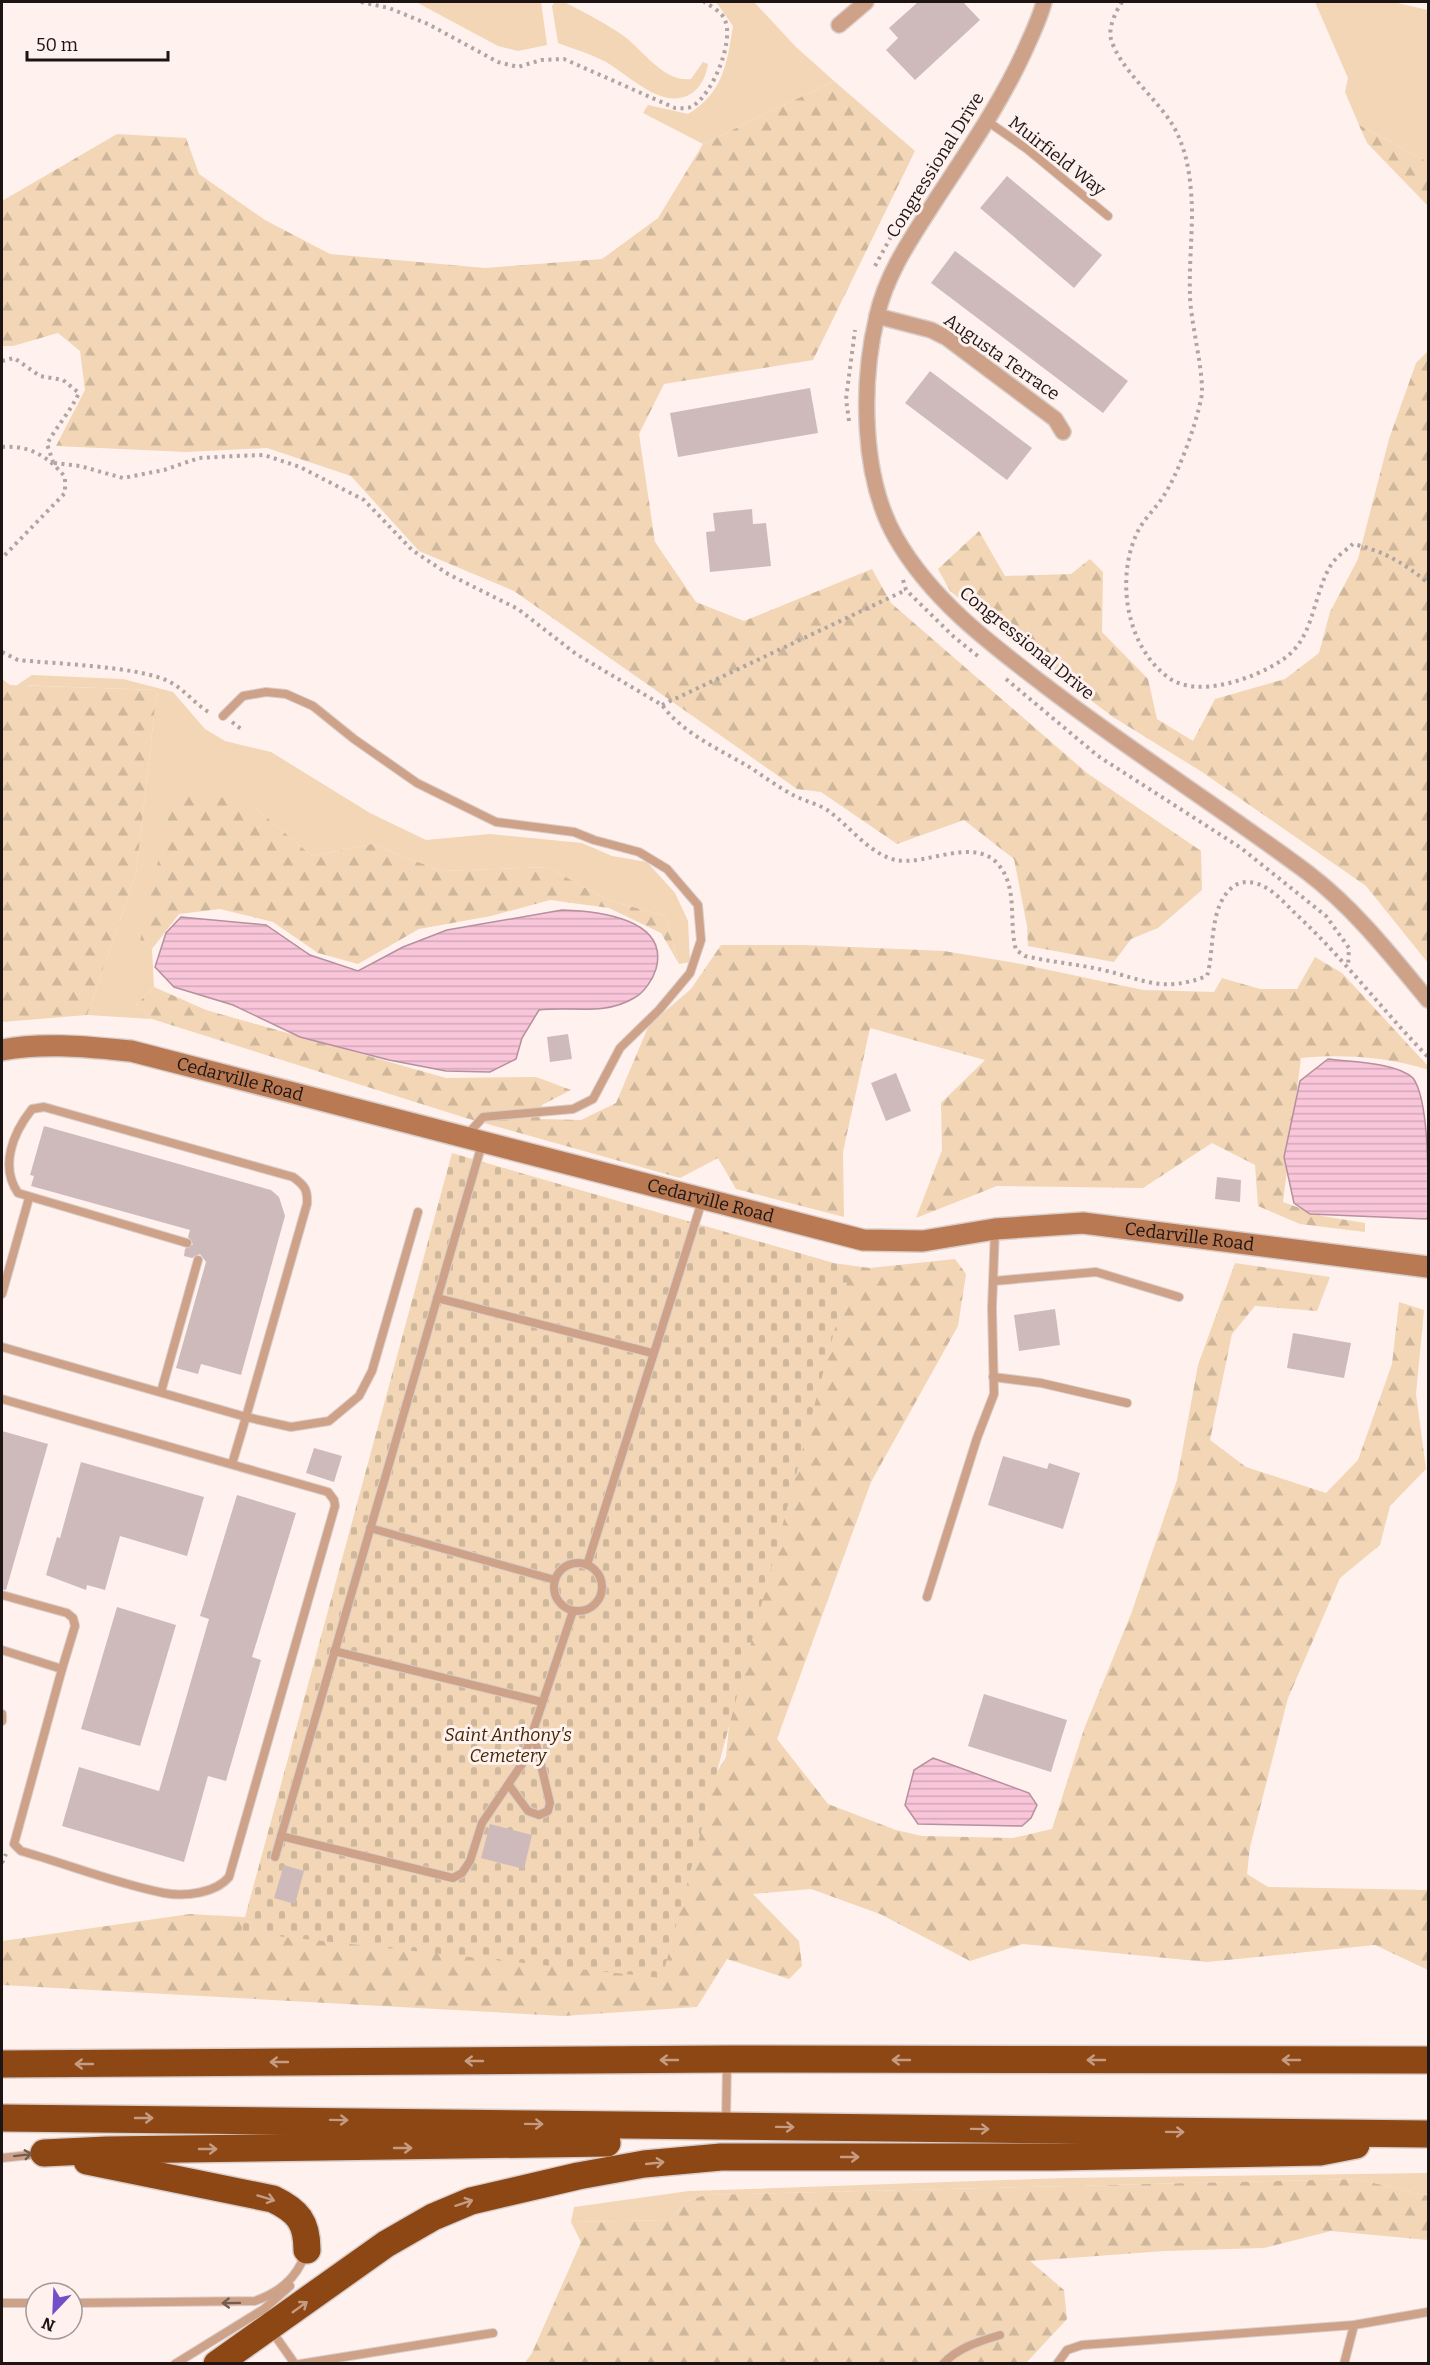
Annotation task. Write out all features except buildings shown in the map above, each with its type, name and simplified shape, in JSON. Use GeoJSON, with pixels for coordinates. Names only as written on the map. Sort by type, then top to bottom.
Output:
{"type":"FeatureCollection","features":[{"type":"Feature","properties":{"kind":"highway"},"geometry":{"type":"LineString","coordinates":[[2,2064],[727,2059],[1349,2061],[1428,2059]]}},
{"type":"Feature","properties":{"kind":"highway"},"geometry":{"type":"LineString","coordinates":[[2,2118],[254,2119],[726,2127],[1424,2134]]}},
{"type":"Feature","properties":{"kind":"highway"},"geometry":{"type":"LineString","coordinates":[[44,2153],[107,2150],[704,2142],[726,2127]]}},
{"type":"Feature","properties":{"kind":"highway"},"geometry":{"type":"LineString","coordinates":[[217,2364],[270,2329],[386,2244],[451,2208],[524,2188],[644,2164],[721,2157],[1056,2157],[1320,2152],[1424,2134]]}},
{"type":"Feature","properties":{"kind":"highway"},"geometry":{"type":"LineString","coordinates":[[44,2153],[273,2199],[299,2215],[305,2226],[307,2250]]}},
{"type":"Feature","properties":{"kind":"main road","name":"Cedarville Road"},"geometry":{"type":"LineString","coordinates":[[8,1050],[78,1047],[131,1052],[863,1240],[923,1241],[995,1228],[1053,1223],[1114,1225],[1428,1267]]}},
{"type":"Feature","properties":{"kind":"street"},"geometry":{"type":"LineString","coordinates":[[839,25],[866,2]]}},
{"type":"Feature","properties":{"kind":"street","name":"Congressional Drive"},"geometry":{"type":"LineString","coordinates":[[1044,2],[1018,64],[987,121],[897,264],[881,298],[869,354],[866,394],[869,454],[895,537],[935,592],[983,638],[1117,740],[1311,875],[1361,921],[1428,1000]]}},
{"type":"Feature","properties":{"kind":"street","name":"Augusta Terrace"},"geometry":{"type":"LineString","coordinates":[[876,316],[931,330],[947,338],[1055,419],[1063,432]]}},
{"type":"Feature","properties":{"kind":"lane","name":"Muirfield Way"},"geometry":{"type":"LineString","coordinates":[[987,121],[1027,149],[1108,216]]}},
{"type":"Feature","properties":{"kind":"lane"},"geometry":{"type":"LineString","coordinates":[[224,716],[243,696],[266,692],[286,694],[313,706],[354,739],[417,783],[496,822],[574,832],[639,852],[667,869],[698,904],[701,940],[690,973],[659,1010],[620,1048],[593,1100],[573,1109],[483,1117],[474,1140],[437,1298],[275,1857]]}},
{"type":"Feature","properties":{"kind":"lane"},"geometry":{"type":"LineString","coordinates":[[187,1243],[29,1198],[8,1186],[2,1174],[2,1159],[7,1143],[32,1109],[44,1107],[293,1177],[305,1185],[308,1194],[307,1204],[232,1464]]}},
{"type":"Feature","properties":{"kind":"lane"},"geometry":{"type":"LineString","coordinates":[[2,1294],[29,1198]]}},
{"type":"Feature","properties":{"kind":"lane"},"geometry":{"type":"LineString","coordinates":[[588,1565],[652,1353],[703,1200]]}},
{"type":"Feature","properties":{"kind":"lane"},"geometry":{"type":"LineString","coordinates":[[2,1347],[246,1417],[291,1427],[329,1421],[358,1396],[372,1371],[418,1212]]}},
{"type":"Feature","properties":{"kind":"lane"},"geometry":{"type":"LineString","coordinates":[[927,1597],[957,1498],[994,1394],[995,1228]]}},
{"type":"Feature","properties":{"kind":"lane"},"geometry":{"type":"LineString","coordinates":[[161,1392],[198,1260]]}},
{"type":"Feature","properties":{"kind":"lane"},"geometry":{"type":"LineString","coordinates":[[994,1281],[1096,1272],[1179,1297]]}},
{"type":"Feature","properties":{"kind":"lane"},"geometry":{"type":"LineString","coordinates":[[437,1298],[652,1353]]}},
{"type":"Feature","properties":{"kind":"lane"},"geometry":{"type":"LineString","coordinates":[[993,1377],[1041,1383],[1127,1403]]}},
{"type":"Feature","properties":{"kind":"lane"},"geometry":{"type":"LineString","coordinates":[[2,1399],[328,1492],[334,1500],[335,1506],[229,1877],[222,1885],[214,1889],[165,1893],[21,1851],[14,1844],[75,1626],[73,1618],[67,1613],[2,1595]]}},
{"type":"Feature","properties":{"kind":"lane"},"geometry":{"type":"LineString","coordinates":[[370,1528],[555,1580]]}},
{"type":"Feature","properties":{"kind":"lane"},"geometry":{"type":"LineString","coordinates":[[580,1563],[588,1565],[599,1575],[602,1591],[600,1598],[589,1609],[573,1611],[560,1603],[554,1588],[555,1580],[565,1567],[580,1563]]}},
{"type":"Feature","properties":{"kind":"lane"},"geometry":{"type":"LineString","coordinates":[[281,1836],[453,1878],[462,1873],[470,1861],[482,1823],[522,1764],[573,1611]]}},
{"type":"Feature","properties":{"kind":"lane"},"geometry":{"type":"LineString","coordinates":[[2,1650],[62,1669]]}},
{"type":"Feature","properties":{"kind":"lane"},"geometry":{"type":"LineString","coordinates":[[334,1651],[542,1702]]}},
{"type":"Feature","properties":{"kind":"lane"},"geometry":{"type":"LineString","coordinates":[[2,1713],[2,1721]]}},
{"type":"Feature","properties":{"kind":"lane"},"geometry":{"type":"LineString","coordinates":[[509,1785],[528,1810],[539,1815],[548,1811],[550,1803],[533,1729]]}},
{"type":"Feature","properties":{"kind":"lane"},"geometry":{"type":"LineString","coordinates":[[726,2127],[727,2059]]}},
{"type":"Feature","properties":{"kind":"lane"},"geometry":{"type":"LineString","coordinates":[[2,2158],[44,2153]]}},
{"type":"Feature","properties":{"kind":"lane"},"geometry":{"type":"LineString","coordinates":[[84,2303],[255,2301],[274,2292],[291,2279],[307,2250]]}},
{"type":"Feature","properties":{"kind":"lane"},"geometry":{"type":"LineString","coordinates":[[175,2364],[277,2298],[300,2273],[307,2250]]}},
{"type":"Feature","properties":{"kind":"lane"},"geometry":{"type":"LineString","coordinates":[[2,2303],[24,2303]]}},
{"type":"Feature","properties":{"kind":"lane"},"geometry":{"type":"LineString","coordinates":[[1057,2364],[1067,2350],[1082,2344],[1354,2325],[1428,2312]]}},
{"type":"Feature","properties":{"kind":"lane"},"geometry":{"type":"LineString","coordinates":[[1344,2364],[1354,2325]]}},
{"type":"Feature","properties":{"kind":"lane"},"geometry":{"type":"LineString","coordinates":[[270,2329],[295,2364]]}},
{"type":"Feature","properties":{"kind":"lane"},"geometry":{"type":"LineString","coordinates":[[300,2364],[493,2332]]}},
{"type":"Feature","properties":{"kind":"lane"},"geometry":{"type":"LineString","coordinates":[[943,2364],[949,2357],[978,2341],[1000,2335]]}},
{"type":"Feature","properties":{"kind":"path"},"geometry":{"type":"LineString","coordinates":[[361,2],[389,8],[428,24],[498,62],[518,67],[541,60],[564,59],[675,108],[691,108],[712,86],[728,30],[725,18],[704,2]]}},
{"type":"Feature","properties":{"kind":"path"},"geometry":{"type":"LineString","coordinates":[[1122,2],[1112,23],[1111,38],[1123,61],[1173,125],[1187,159],[1192,197],[1190,294],[1202,397],[1187,441],[1164,495],[1137,533],[1128,566],[1127,593],[1131,621],[1142,648],[1156,669],[1173,681],[1215,687],[1258,674],[1285,659],[1306,636],[1316,599],[1332,563],[1353,544],[1377,550],[1404,562],[1428,583]]}},
{"type":"Feature","properties":{"kind":"path"},"geometry":{"type":"LineString","coordinates":[[922,186],[983,91]]}},
{"type":"Feature","properties":{"kind":"path"},"geometry":{"type":"LineString","coordinates":[[872,274],[880,253],[898,225]]}},
{"type":"Feature","properties":{"kind":"path"},"geometry":{"type":"LineString","coordinates":[[850,428],[846,399],[851,347],[856,326]]}},
{"type":"Feature","properties":{"kind":"path"},"geometry":{"type":"LineString","coordinates":[[2,361],[14,358],[40,376],[63,380],[79,393],[71,410],[57,425],[47,444],[54,463],[65,477],[65,493],[2,558]]}},
{"type":"Feature","properties":{"kind":"path"},"geometry":{"type":"LineString","coordinates":[[2,447],[14,446],[36,451],[54,463],[80,466],[123,478],[164,470],[199,458],[264,455],[300,467],[364,500],[412,550],[448,574],[518,609],[576,654],[662,705],[670,715],[705,741],[775,785],[828,810],[871,846],[891,859],[910,863],[956,852],[978,853],[995,861],[1006,876],[1013,917],[1011,935],[1016,950],[1025,956],[1103,970],[1168,986],[1196,980],[1207,976],[1212,959],[1216,917],[1224,896],[1244,881],[1257,883],[1286,902],[1428,1057]]}},
{"type":"Feature","properties":{"kind":"path"},"geometry":{"type":"LineString","coordinates":[[902,576],[906,590],[954,637],[987,664]]}},
{"type":"Feature","properties":{"kind":"path"},"geometry":{"type":"LineString","coordinates":[[662,705],[906,590]]}},
{"type":"Feature","properties":{"kind":"path"},"geometry":{"type":"LineString","coordinates":[[2,652],[18,660],[155,676],[184,691],[195,704],[211,714],[224,716],[241,729]]}},
{"type":"Feature","properties":{"kind":"path"},"geometry":{"type":"LineString","coordinates":[[1004,677],[1098,756],[1241,848],[1326,916],[1349,948],[1347,968]]}},
{"type":"Feature","properties":{"kind":"green space"},"geometry":{"type":"Polygon","coordinates":[[[416,2],[541,2],[547,45],[518,51],[498,46],[416,2]]]}},
{"type":"Feature","properties":{"kind":"green space"},"geometry":{"type":"Polygon","coordinates":[[[555,2],[564,2],[618,32],[661,70],[680,79],[691,79],[703,62],[708,64],[702,81],[698,88],[685,97],[668,98],[645,88],[600,59],[558,43],[552,6],[555,2]]]}},
{"type":"Feature","properties":{"kind":"green space"},"geometry":{"type":"Polygon","coordinates":[[[716,2],[754,2],[796,47],[834,81],[703,144],[643,113],[648,105],[688,114],[700,106],[716,87],[725,65],[733,26],[716,2]]]}},
{"type":"Feature","properties":{"kind":"green space"},"geometry":{"type":"Polygon","coordinates":[[[1315,2],[1393,2],[1428,10],[1428,162],[1359,125],[1345,92],[1348,78],[1315,2]]]}},
{"type":"Feature","properties":{"kind":"green space"},"geometry":{"type":"Polygon","coordinates":[[[834,81],[915,151],[813,360],[664,384],[639,434],[655,542],[696,602],[744,621],[872,569],[891,603],[1087,773],[1201,851],[1202,890],[1158,928],[1131,939],[1114,962],[1028,946],[1027,926],[1014,859],[964,820],[897,844],[821,792],[797,789],[514,591],[419,551],[351,476],[267,448],[186,452],[56,446],[85,390],[80,351],[58,333],[13,346],[2,346],[2,201],[117,134],[186,138],[199,174],[265,220],[330,254],[485,268],[602,259],[658,218],[703,144],[834,81]]]}},
{"type":"Feature","properties":{"kind":"green space"},"geometry":{"type":"Polygon","coordinates":[[[1359,125],[1428,162],[1428,206],[1367,143],[1359,125]]]}},
{"type":"Feature","properties":{"kind":"green space"},"geometry":{"type":"Polygon","coordinates":[[[1428,351],[1428,963],[1366,886],[1202,772],[1113,717],[950,591],[938,569],[979,531],[1005,576],[1071,574],[1090,559],[1103,572],[1102,632],[1148,679],[1157,719],[1193,741],[1215,699],[1285,679],[1319,653],[1330,612],[1358,559],[1389,439],[1416,363],[1428,351]]]}},
{"type":"Feature","properties":{"kind":"green space"},"geometry":{"type":"Polygon","coordinates":[[[32,675],[123,679],[173,692],[205,729],[225,741],[271,752],[370,813],[426,840],[490,834],[582,843],[612,856],[647,862],[675,893],[688,921],[690,962],[679,964],[665,916],[608,900],[547,867],[441,871],[372,844],[312,856],[256,808],[140,940],[152,949],[154,987],[136,1005],[152,1019],[87,1015],[136,874],[157,690],[17,685],[32,675]]]}},
{"type":"Feature","properties":{"kind":"green space"},"geometry":{"type":"Polygon","coordinates":[[[2,679],[10,685],[157,690],[136,874],[87,1015],[2,1022],[2,679]]]}},
{"type":"Feature","properties":{"kind":"green space"},"geometry":{"type":"Polygon","coordinates":[[[188,787],[256,808],[312,856],[372,844],[441,871],[547,867],[608,900],[665,916],[679,964],[661,933],[609,908],[550,900],[491,916],[419,929],[358,964],[318,953],[273,922],[220,909],[179,914],[152,949],[140,941],[170,809],[188,787]]]}},
{"type":"Feature","properties":{"kind":"green space"},"geometry":{"type":"Polygon","coordinates":[[[721,945],[805,945],[944,951],[1016,963],[1143,990],[1214,992],[1222,978],[1260,989],[1297,989],[1315,957],[1342,973],[1428,1066],[1428,1070],[1398,1062],[1365,1058],[1332,1056],[1301,1058],[1283,1202],[1322,1216],[1365,1223],[1365,1232],[1300,1224],[1258,1206],[1255,1165],[1212,1143],[1143,1188],[997,1186],[916,1218],[942,1150],[941,1103],[985,1060],[870,1028],[843,1152],[844,1217],[736,1189],[718,1158],[680,1178],[466,1118],[152,1019],[136,1005],[154,987],[206,1010],[446,1078],[536,1077],[571,1090],[542,1105],[540,1119],[581,1120],[616,1103],[649,1025],[691,989],[721,945]]]}},
{"type":"Feature","properties":{"kind":"green space","name":"Saint Anthony's Cemetery"},"geometry":{"type":"Polygon","coordinates":[[[452,1153],[851,1268],[662,1978],[241,1932],[452,1153]]]}},
{"type":"Feature","properties":{"kind":"green space"},"geometry":{"type":"Polygon","coordinates":[[[774,1255],[870,1268],[955,1259],[966,1274],[958,1326],[871,1482],[777,1739],[828,1804],[896,1830],[922,1836],[1013,1838],[1052,1829],[1084,1729],[1131,1614],[1177,1480],[1198,1365],[1235,1263],[1330,1277],[1317,1311],[1255,1306],[1232,1334],[1210,1440],[1246,1467],[1326,1493],[1358,1460],[1392,1364],[1399,1302],[1424,1310],[1416,1394],[1426,1469],[1390,1506],[1380,1545],[1340,1578],[1288,1698],[1250,1847],[1247,1874],[1268,1887],[1428,1890],[1428,1970],[1375,1945],[1207,1962],[1023,1944],[970,1961],[880,1914],[811,1889],[753,1894],[799,1941],[802,1966],[789,1979],[727,1959],[697,2007],[563,2016],[2,1985],[2,1941],[190,1914],[334,1922],[670,1849],[726,1757],[774,1255]]]}},
{"type":"Feature","properties":{"kind":"green space"},"geometry":{"type":"Polygon","coordinates":[[[1428,2173],[1428,2196],[1357,2179],[705,2195],[685,2202],[669,2220],[571,2222],[574,2207],[689,2191],[1064,2178],[1428,2173]]]}},
{"type":"Feature","properties":{"kind":"green space"},"geometry":{"type":"Polygon","coordinates":[[[1357,2179],[1428,2196],[1428,2240],[1331,2231],[1264,2248],[1164,2251],[1030,2261],[1064,2290],[1067,2319],[1026,2363],[524,2364],[532,2353],[581,2242],[571,2222],[669,2220],[685,2202],[705,2195],[1357,2179]]]}},
{"type":"Feature","properties":{"kind":"shaded area"},"geometry":{"type":"Polygon","coordinates":[[[562,910],[593,912],[627,921],[641,928],[652,938],[657,952],[655,973],[641,993],[623,1004],[599,1009],[539,1010],[522,1038],[516,1059],[490,1072],[446,1071],[389,1060],[300,1037],[233,1005],[174,987],[155,967],[166,933],[181,917],[266,925],[310,955],[358,971],[403,947],[447,930],[562,910]]]}},
{"type":"Feature","properties":{"kind":"shaded area"},"geometry":{"type":"Polygon","coordinates":[[[1328,1059],[1384,1066],[1396,1069],[1413,1078],[1419,1089],[1423,1105],[1427,1144],[1428,1217],[1426,1219],[1310,1214],[1294,1203],[1284,1157],[1300,1081],[1328,1059]]]}},
{"type":"Feature","properties":{"kind":"shaded area"},"geometry":{"type":"Polygon","coordinates":[[[933,1758],[1029,1793],[1037,1805],[1031,1818],[1022,1826],[918,1824],[905,1805],[914,1770],[933,1758]]]}}]}
